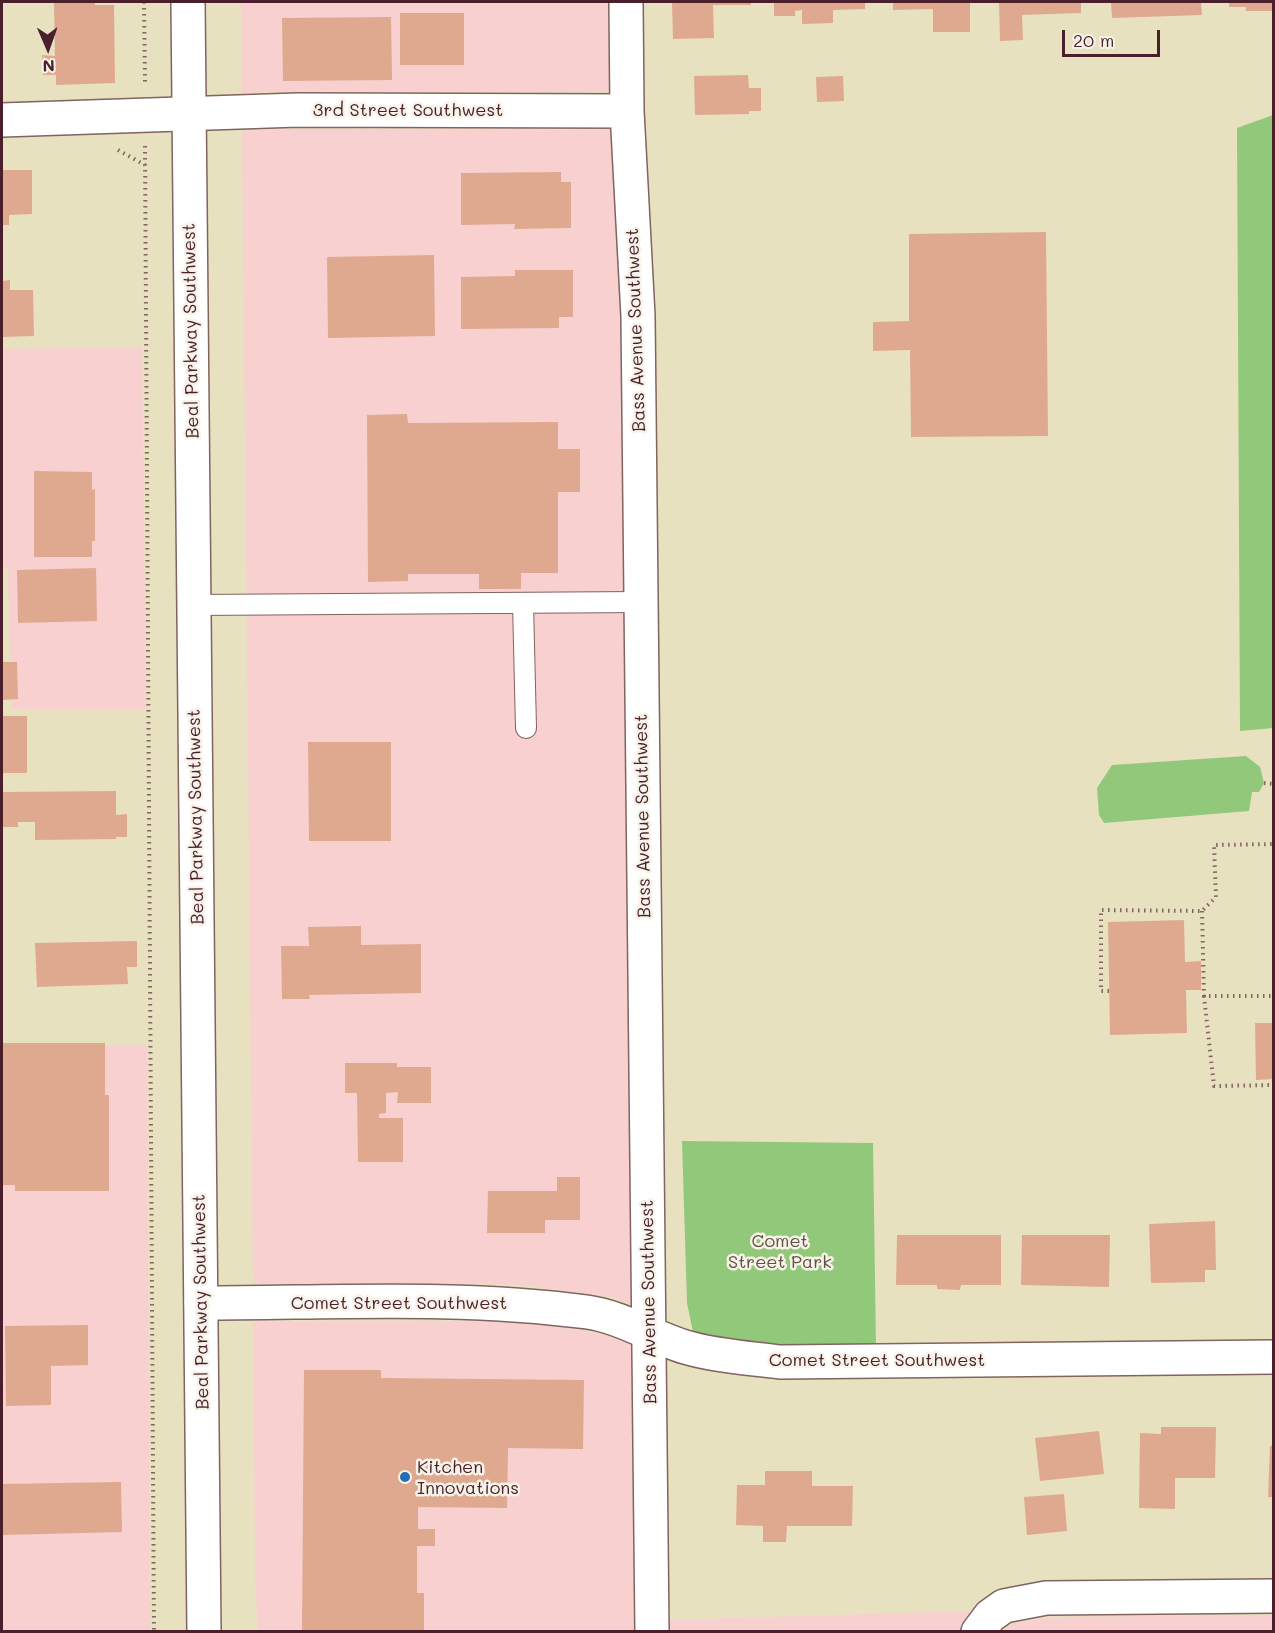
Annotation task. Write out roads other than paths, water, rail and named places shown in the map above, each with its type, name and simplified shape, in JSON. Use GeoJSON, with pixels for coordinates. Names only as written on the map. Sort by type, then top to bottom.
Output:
{"type":"FeatureCollection","features":[{"type":"Feature","properties":{"kind":"street","name":"Beal Parkway Southwest"},"geometry":{"type":"LineString","coordinates":[[188,2],[204,1632]]}},
{"type":"Feature","properties":{"kind":"street","name":"Bass Avenue Southwest"},"geometry":{"type":"LineString","coordinates":[[626,2],[627,111],[638,316],[651,1632]]}},
{"type":"Feature","properties":{"kind":"street","name":"3rd Street Southwest"},"geometry":{"type":"LineString","coordinates":[[2,120],[298,110],[627,111]]}},
{"type":"Feature","properties":{"kind":"street","name":"Comet Street Southwest"},"geometry":{"type":"LineString","coordinates":[[201,1303],[523,1304],[612,1317],[685,1347],[735,1357],[780,1362],[1274,1357]]}},
{"type":"Feature","properties":{"kind":"street"},"geometry":{"type":"LineString","coordinates":[[978,1632],[990,1616],[1004,1606],[1046,1598],[1274,1596]]}},
{"type":"Feature","properties":{"kind":"lane"},"geometry":{"type":"LineString","coordinates":[[194,605],[641,602]]}},
{"type":"Feature","properties":{"kind":"lane"},"geometry":{"type":"LineString","coordinates":[[523,603],[526,728]]}},
{"type":"Feature","properties":{"kind":"place","name":"Kitchen Innovations"},"geometry":{"type":"Point","coordinates":[405,1477]}},
{"type":"Feature","properties":{"kind":"park label","name":"Comet Street Park"},"geometry":{"type":"Point","coordinates":[780,1251]}}]}
